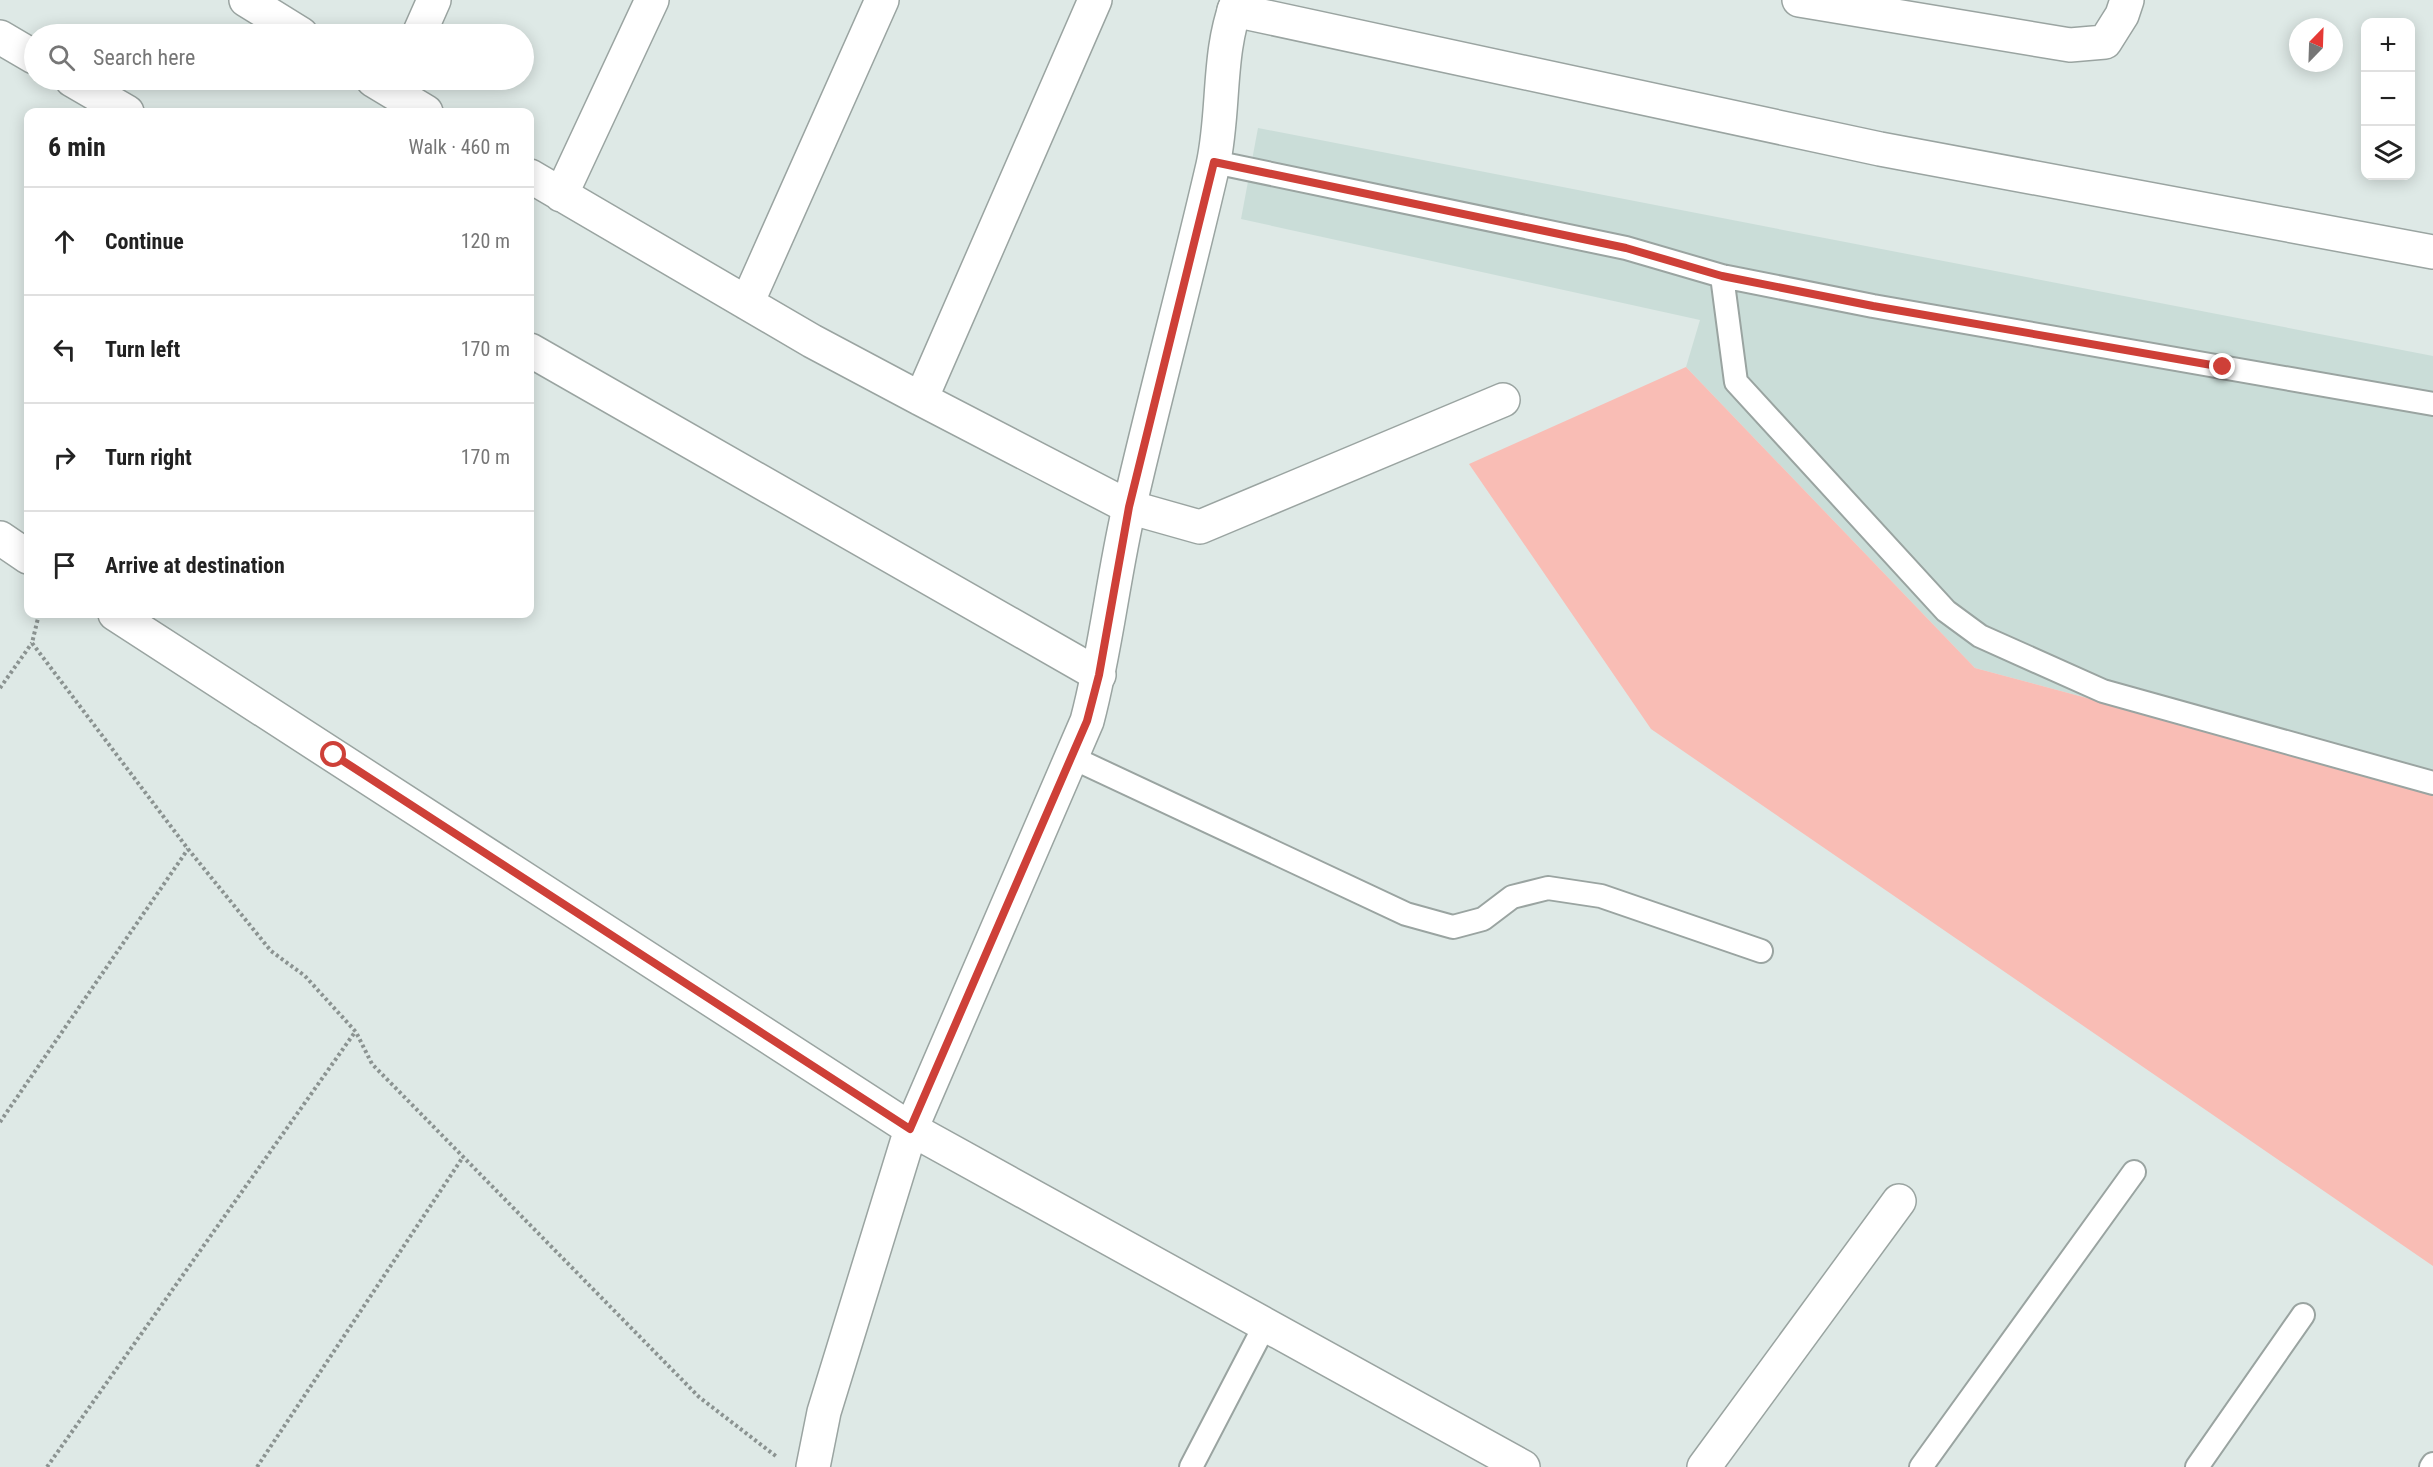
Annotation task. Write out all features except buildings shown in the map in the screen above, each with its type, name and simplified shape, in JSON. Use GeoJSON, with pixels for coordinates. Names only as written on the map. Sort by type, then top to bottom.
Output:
{"type":"FeatureCollection","features":[{"type":"Feature","properties":{"kind":"street"},"geometry":{"type":"LineString","coordinates":[[246,0],[285,24]]}},
{"type":"Feature","properties":{"kind":"street"},"geometry":{"type":"LineString","coordinates":[[423,24],[434,0]]}},
{"type":"Feature","properties":{"kind":"street"},"geometry":{"type":"LineString","coordinates":[[561,195],[652,0]]}},
{"type":"Feature","properties":{"kind":"street"},"geometry":{"type":"LineString","coordinates":[[747,303],[882,0]]}},
{"type":"Feature","properties":{"kind":"street"},"geometry":{"type":"LineString","coordinates":[[921,399],[1095,0]]}},
{"type":"Feature","properties":{"kind":"street"},"geometry":{"type":"LineString","coordinates":[[1798,0],[2070,45],[2105,42],[2122,15],[2127,0]]}},
{"type":"Feature","properties":{"kind":"street"},"geometry":{"type":"LineString","coordinates":[[813,1467],[824,1412],[910,1129],[1087,721],[1099,675],[1129,507],[1214,162],[1223,69],[1236,5],[1880,149],[2433,252]]}},
{"type":"Feature","properties":{"kind":"street"},"geometry":{"type":"LineString","coordinates":[[0,37],[24,51]]}},
{"type":"Feature","properties":{"kind":"street"},"geometry":{"type":"LineString","coordinates":[[89,90],[120,108]]}},
{"type":"Feature","properties":{"kind":"street"},"geometry":{"type":"LineString","coordinates":[[397,90],[421,108]]}},
{"type":"Feature","properties":{"kind":"street"},"geometry":{"type":"LineString","coordinates":[[534,178],[812,341],[921,399],[1129,507],[1200,526],[1503,400]]}},
{"type":"Feature","properties":{"kind":"street"},"geometry":{"type":"LineString","coordinates":[[534,352],[1099,675]]}},
{"type":"Feature","properties":{"kind":"street"},"geometry":{"type":"LineString","coordinates":[[0,538],[24,554]]}},
{"type":"Feature","properties":{"kind":"street"},"geometry":{"type":"LineString","coordinates":[[121,618],[910,1129],[1522,1467]]}},
{"type":"Feature","properties":{"kind":"street"},"geometry":{"type":"LineString","coordinates":[[1704,1467],[1899,1201]]}},
{"type":"Feature","properties":{"kind":"lane"},"geometry":{"type":"LineString","coordinates":[[1214,162],[1626,248],[1722,276],[1885,308],[2433,404]]}},
{"type":"Feature","properties":{"kind":"lane"},"geometry":{"type":"LineString","coordinates":[[1722,276],[1736,382],[1946,611],[1980,636],[2103,691],[2433,783]]}},
{"type":"Feature","properties":{"kind":"lane"},"geometry":{"type":"LineString","coordinates":[[1071,757],[1406,914],[1453,927],[1483,919],[1512,897],[1548,888],[1601,896],[1761,951]]}},
{"type":"Feature","properties":{"kind":"lane"},"geometry":{"type":"LineString","coordinates":[[1921,1467],[2134,1172]]}},
{"type":"Feature","properties":{"kind":"lane"},"geometry":{"type":"LineString","coordinates":[[2197,1467],[2303,1315]]}},
{"type":"Feature","properties":{"kind":"lane"},"geometry":{"type":"LineString","coordinates":[[1191,1467],[1265,1325]]}},
{"type":"Feature","properties":{"kind":"path"},"geometry":{"type":"LineString","coordinates":[[0,688],[32,643],[38,618]]}},
{"type":"Feature","properties":{"kind":"path"},"geometry":{"type":"LineString","coordinates":[[32,643],[188,849],[271,951],[304,976],[356,1032],[372,1064],[699,1396],[781,1460]]}},
{"type":"Feature","properties":{"kind":"path"},"geometry":{"type":"LineString","coordinates":[[0,1122],[188,849]]}},
{"type":"Feature","properties":{"kind":"path"},"geometry":{"type":"LineString","coordinates":[[47,1467],[356,1032]]}},
{"type":"Feature","properties":{"kind":"path"},"geometry":{"type":"LineString","coordinates":[[257,1467],[463,1157]]}},
{"type":"Feature","properties":{"kind":"shaded area"},"geometry":{"type":"Polygon","coordinates":[[[1258,128],[2433,356],[2433,791],[1975,668],[1686,367],[1700,320],[1241,219],[1258,128]]]}},
{"type":"Feature","properties":{"kind":"shaded area"},"geometry":{"type":"Polygon","coordinates":[[[1686,367],[1975,668],[2433,791],[2433,1266],[1651,729],[1469,464],[1686,367]]]}},
{"type":"Feature","properties":{"kind":"route"},"geometry":{"type":"LineString","coordinates":[[334,755],[910,1129],[1087,721],[1099,675],[1129,507],[1214,162],[1626,248],[1722,276],[1873,306],[2223,367]]}}]}
